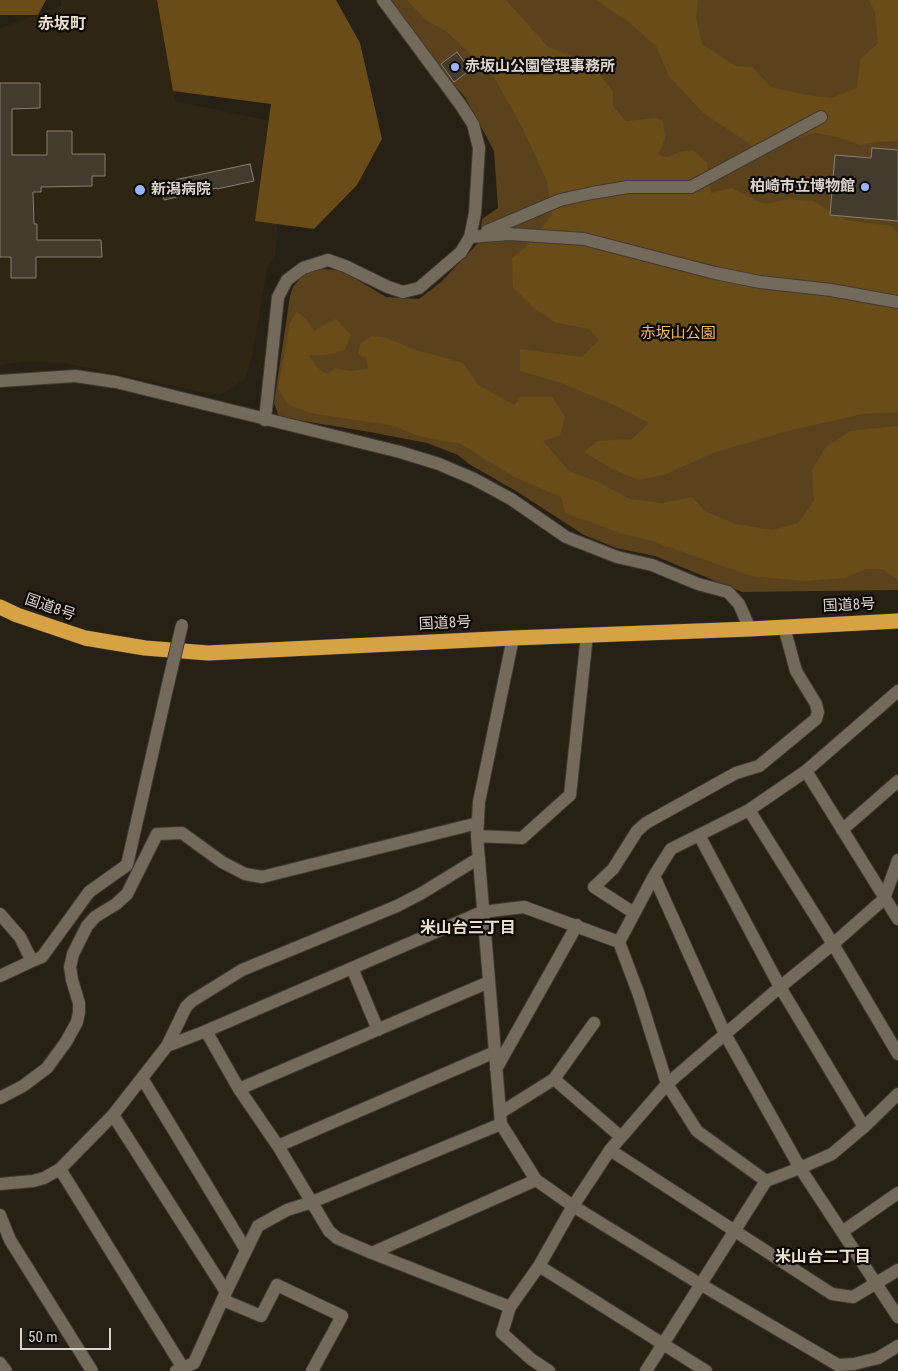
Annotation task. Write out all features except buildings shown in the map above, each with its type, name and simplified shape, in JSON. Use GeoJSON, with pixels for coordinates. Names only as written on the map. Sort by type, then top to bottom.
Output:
{"type":"FeatureCollection","features":[{"type":"Feature","properties":{"kind":"highway","name":"国道8号"},"geometry":{"type":"LineString","coordinates":[[0,606],[17,615],[85,638],[145,648],[208,653],[898,621]]}},
{"type":"Feature","properties":{"kind":"street"},"geometry":{"type":"LineString","coordinates":[[265,420],[278,297],[287,280],[303,268],[328,260],[403,292],[419,288],[461,252],[470,237],[475,214],[479,148],[473,124],[383,0]]}},
{"type":"Feature","properties":{"kind":"street"},"geometry":{"type":"LineString","coordinates":[[470,237],[495,229],[560,200],[628,187],[691,187],[821,117]]}},
{"type":"Feature","properties":{"kind":"street"},"geometry":{"type":"LineString","coordinates":[[470,237],[509,234],[584,239],[715,273],[760,282],[831,290],[898,302]]}},
{"type":"Feature","properties":{"kind":"street"},"geometry":{"type":"LineString","coordinates":[[0,381],[75,376],[116,382],[400,452],[439,464],[511,499],[566,537],[617,557],[652,565],[698,584],[728,592],[740,604],[750,629]]}},
{"type":"Feature","properties":{"kind":"street"},"geometry":{"type":"LineString","coordinates":[[0,976],[42,958],[89,892],[127,865],[182,625]]}},
{"type":"Feature","properties":{"kind":"street"},"geometry":{"type":"LineString","coordinates":[[634,913],[594,887],[613,869],[637,831],[646,823],[736,773],[759,766],[816,718],[818,712],[816,704],[796,671],[784,627]]}},
{"type":"Feature","properties":{"kind":"street"},"geometry":{"type":"LineString","coordinates":[[0,1098],[23,1086],[47,1068],[66,1042],[77,1022],[79,1012],[79,1003],[70,967],[73,954],[87,926],[95,917],[116,904],[126,894],[158,834],[182,833],[222,862],[245,874],[262,877],[478,830],[522,838],[570,795],[587,635]]}},
{"type":"Feature","properties":{"kind":"street"},"geometry":{"type":"LineString","coordinates":[[513,638],[479,802],[478,830],[482,912],[500,1118],[536,1180],[573,1206],[838,1368],[878,1358],[898,1346]]}},
{"type":"Feature","properties":{"kind":"street"},"geometry":{"type":"LineString","coordinates":[[619,942],[654,876],[671,849],[749,810],[806,771],[898,691]]}},
{"type":"Feature","properties":{"kind":"street"},"geometry":{"type":"LineString","coordinates":[[806,771],[898,919]]}},
{"type":"Feature","properties":{"kind":"street"},"geometry":{"type":"LineString","coordinates":[[842,830],[898,781]]}},
{"type":"Feature","properties":{"kind":"street"},"geometry":{"type":"LineString","coordinates":[[749,810],[834,944],[898,1054]]}},
{"type":"Feature","properties":{"kind":"street"},"geometry":{"type":"LineString","coordinates":[[699,835],[780,988],[864,1128]]}},
{"type":"Feature","properties":{"kind":"street"},"geometry":{"type":"LineString","coordinates":[[0,1184],[33,1181],[44,1178],[60,1169],[113,1115],[167,1046],[186,1007],[192,1001],[242,970],[397,906],[479,858]]}},
{"type":"Feature","properties":{"kind":"street"},"geometry":{"type":"LineString","coordinates":[[549,1371],[531,1359],[502,1333],[510,1307],[539,1266],[573,1206],[610,1150],[667,1084],[834,944],[884,899],[898,860]]}},
{"type":"Feature","properties":{"kind":"street"},"geometry":{"type":"LineString","coordinates":[[654,876],[725,1034],[800,1168],[898,1316]]}},
{"type":"Feature","properties":{"kind":"street"},"geometry":{"type":"LineString","coordinates":[[167,1046],[206,1032],[482,912],[524,907],[619,942],[639,995],[667,1084],[697,1131],[766,1181]]}},
{"type":"Feature","properties":{"kind":"street"},"geometry":{"type":"LineString","coordinates":[[0,914],[20,937],[32,961]]}},
{"type":"Feature","properties":{"kind":"street"},"geometry":{"type":"LineString","coordinates":[[496,1069],[577,925]]}},
{"type":"Feature","properties":{"kind":"street"},"geometry":{"type":"LineString","coordinates":[[352,968],[378,1030]]}},
{"type":"Feature","properties":{"kind":"street"},"geometry":{"type":"LineString","coordinates":[[240,1089],[489,982]]}},
{"type":"Feature","properties":{"kind":"street"},"geometry":{"type":"LineString","coordinates":[[60,1169],[180,1370],[194,1363],[258,1226],[288,1210],[312,1202],[500,1118],[554,1079],[594,1023]]}},
{"type":"Feature","properties":{"kind":"street"},"geometry":{"type":"LineString","coordinates":[[206,1032],[329,1231],[337,1238],[510,1307]]}},
{"type":"Feature","properties":{"kind":"street"},"geometry":{"type":"LineString","coordinates":[[278,1146],[495,1052]]}},
{"type":"Feature","properties":{"kind":"street"},"geometry":{"type":"LineString","coordinates":[[142,1078],[246,1250]]}},
{"type":"Feature","properties":{"kind":"street"},"geometry":{"type":"LineString","coordinates":[[554,1079],[621,1137]]}},
{"type":"Feature","properties":{"kind":"street"},"geometry":{"type":"LineString","coordinates":[[646,1371],[766,1181],[832,1154],[864,1128],[898,1094]]}},
{"type":"Feature","properties":{"kind":"street"},"geometry":{"type":"LineString","coordinates":[[113,1115],[224,1296],[261,1316],[276,1285],[342,1316],[312,1371]]}},
{"type":"Feature","properties":{"kind":"street"},"geometry":{"type":"LineString","coordinates":[[610,1150],[832,1294],[853,1297],[898,1270]]}},
{"type":"Feature","properties":{"kind":"street"},"geometry":{"type":"LineString","coordinates":[[372,1252],[536,1180]]}},
{"type":"Feature","properties":{"kind":"street"},"geometry":{"type":"LineString","coordinates":[[842,1232],[898,1193]]}},
{"type":"Feature","properties":{"kind":"street"},"geometry":{"type":"LineString","coordinates":[[0,1215],[5,1242],[92,1371]]}},
{"type":"Feature","properties":{"kind":"street"},"geometry":{"type":"LineString","coordinates":[[539,1266],[706,1371]]}},
{"type":"Feature","properties":{"kind":"street"},"geometry":{"type":"LineString","coordinates":[[0,1363],[6,1371]]}},
{"type":"Feature","properties":{"kind":"shaded area","name":"新潟病院"},"geometry":{"type":"Polygon","coordinates":[[[61,0],[157,0],[175,101],[286,124],[275,255],[267,269],[252,357],[245,379],[222,394],[211,394],[64,363],[24,362],[0,365],[0,28],[61,6],[61,0]]]}},
{"type":"Feature","properties":{"kind":"green space"},"geometry":{"type":"Polygon","coordinates":[[[0,0],[46,0],[38,15],[0,15],[0,0]]]}},
{"type":"Feature","properties":{"kind":"green space"},"geometry":{"type":"Polygon","coordinates":[[[157,0],[336,0],[360,43],[382,139],[357,185],[314,229],[255,221],[271,104],[173,91],[157,0]]]}},
{"type":"Feature","properties":{"kind":"green space","name":"赤坂山公園"},"geometry":{"type":"Polygon","coordinates":[[[389,0],[898,0],[898,590],[742,592],[655,556],[616,548],[584,535],[516,491],[469,464],[458,455],[427,443],[279,417],[274,403],[290,296],[293,287],[304,274],[320,269],[341,270],[386,297],[419,299],[441,282],[479,242],[482,219],[498,208],[494,151],[465,97],[426,54],[389,0]]]}},
{"type":"Feature","properties":{"kind":"green space"},"geometry":{"type":"Polygon","coordinates":[[[407,0],[506,0],[548,47],[592,64],[613,92],[613,106],[626,121],[657,118],[663,121],[665,139],[658,155],[667,157],[693,150],[707,163],[711,193],[732,188],[766,204],[788,199],[813,201],[845,220],[891,226],[898,233],[898,412],[862,414],[788,431],[713,453],[664,475],[639,480],[614,470],[584,452],[597,441],[632,439],[649,423],[618,407],[564,384],[520,371],[520,349],[582,357],[599,340],[589,329],[554,322],[535,309],[513,287],[512,258],[526,247],[552,215],[547,181],[521,125],[495,79],[447,32],[425,19],[407,0]]]}},
{"type":"Feature","properties":{"kind":"green space"},"geometry":{"type":"Polygon","coordinates":[[[596,0],[698,0],[696,17],[702,44],[736,66],[752,67],[771,87],[832,98],[857,88],[860,60],[878,43],[875,12],[869,0],[898,0],[898,141],[860,145],[841,138],[816,133],[792,139],[768,139],[753,146],[703,113],[669,76],[656,46],[631,24],[596,0]]]}},
{"type":"Feature","properties":{"kind":"green space"},"geometry":{"type":"Polygon","coordinates":[[[297,311],[308,321],[314,331],[336,319],[351,335],[344,351],[325,355],[309,355],[317,367],[326,374],[335,368],[349,371],[368,369],[366,358],[358,354],[360,344],[372,336],[387,338],[413,349],[463,363],[478,385],[514,405],[521,397],[552,397],[565,417],[560,435],[543,441],[569,471],[598,482],[630,499],[662,503],[692,497],[705,511],[736,524],[773,530],[798,523],[814,501],[812,470],[825,448],[850,431],[898,426],[898,580],[882,569],[866,569],[845,578],[804,581],[751,576],[649,540],[622,534],[577,518],[565,512],[561,497],[516,478],[459,443],[415,435],[395,426],[310,413],[287,404],[278,388],[289,325],[297,311]]]}},
{"type":"Feature","properties":{"kind":"place","name":"赤坂山公園管理事務所"},"geometry":{"type":"Point","coordinates":[455,67]}},
{"type":"Feature","properties":{"kind":"place","name":"柏崎市立博物館"},"geometry":{"type":"Point","coordinates":[865,187]}},
{"type":"Feature","properties":{"kind":"place","name":"新潟病院"},"geometry":{"type":"Point","coordinates":[140,190]}},
{"type":"Feature","properties":{"kind":"district","name":"赤坂町"},"geometry":{"type":"Point","coordinates":[62,25]}},
{"type":"Feature","properties":{"kind":"district","name":"米山台三丁目"},"geometry":{"type":"Point","coordinates":[468,929]}},
{"type":"Feature","properties":{"kind":"district","name":"米山台二丁目"},"geometry":{"type":"Point","coordinates":[823,1258]}}]}
